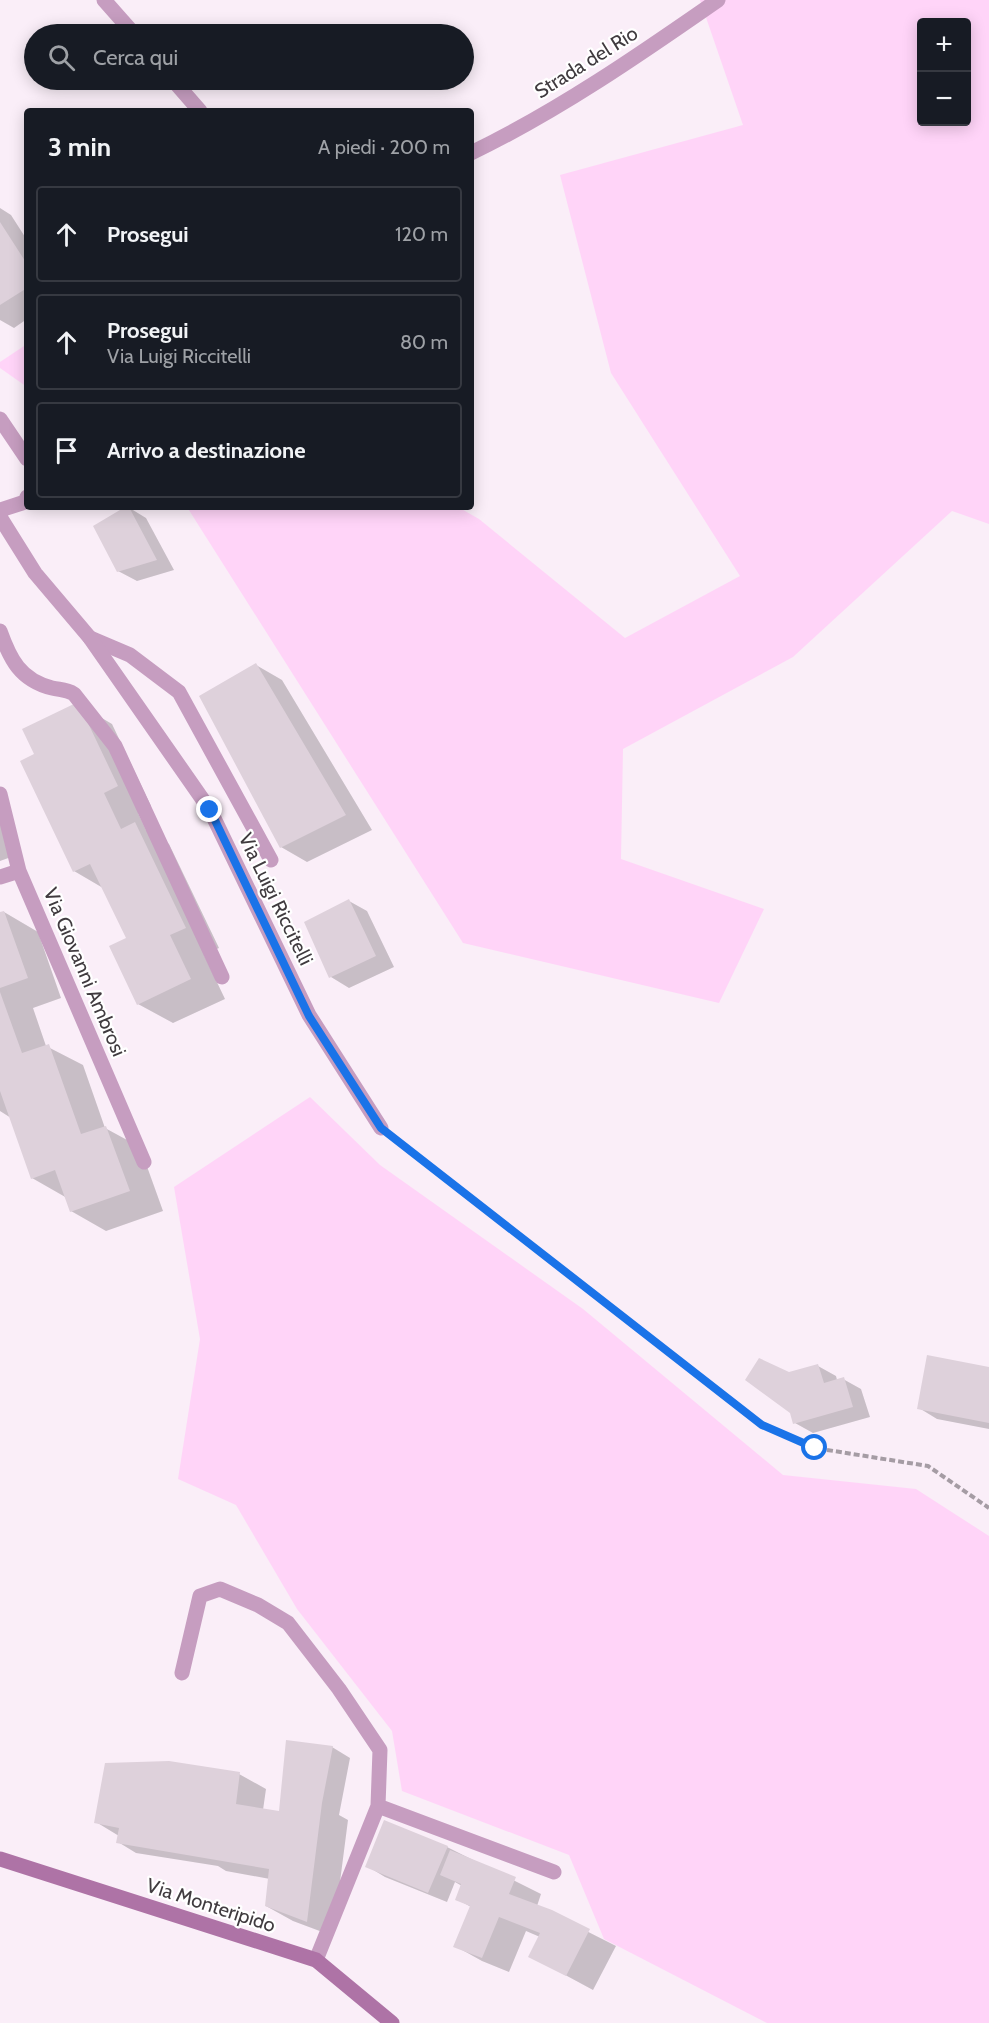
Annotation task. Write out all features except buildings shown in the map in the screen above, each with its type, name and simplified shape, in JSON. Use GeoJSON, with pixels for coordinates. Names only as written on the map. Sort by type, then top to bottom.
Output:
{"type":"FeatureCollection","features":[{"type":"Feature","properties":{"kind":"street"},"geometry":{"type":"LineString","coordinates":[[104,0],[125,24]]}},
{"type":"Feature","properties":{"kind":"street","name":"Strada del Rio"},"geometry":{"type":"LineString","coordinates":[[474,152],[502,138],[637,57],[718,0]]}},
{"type":"Feature","properties":{"kind":"street"},"geometry":{"type":"LineString","coordinates":[[182,90],[197,108]]}},
{"type":"Feature","properties":{"kind":"street"},"geometry":{"type":"LineString","coordinates":[[0,419],[24,455]]}},
{"type":"Feature","properties":{"kind":"street"},"geometry":{"type":"LineString","coordinates":[[0,510],[24,502]]}},
{"type":"Feature","properties":{"kind":"street","name":"Via Luigi Riccitelli"},"geometry":{"type":"LineString","coordinates":[[0,517],[35,573],[90,638],[210,810],[309,1016],[381,1128]]}},
{"type":"Feature","properties":{"kind":"street"},"geometry":{"type":"LineString","coordinates":[[0,631],[19,672],[51,688],[65,689],[74,694],[115,746],[222,977]]}},
{"type":"Feature","properties":{"kind":"street"},"geometry":{"type":"LineString","coordinates":[[90,638],[130,655],[179,692],[271,860]]}},
{"type":"Feature","properties":{"kind":"street","name":"Via Giovanni Ambrosi"},"geometry":{"type":"LineString","coordinates":[[0,794],[19,871],[144,1162]]}},
{"type":"Feature","properties":{"kind":"street"},"geometry":{"type":"LineString","coordinates":[[0,878],[19,871]]}},
{"type":"Feature","properties":{"kind":"street"},"geometry":{"type":"LineString","coordinates":[[182,1673],[200,1596],[220,1589],[258,1605],[288,1623],[339,1689],[380,1750],[378,1806],[316,1960]]}},
{"type":"Feature","properties":{"kind":"street"},"geometry":{"type":"LineString","coordinates":[[378,1806],[554,1872]]}},
{"type":"Feature","properties":{"kind":"street","name":"Via Monteripido"},"geometry":{"type":"LineString","coordinates":[[0,1859],[316,1960],[392,2023]]}},
{"type":"Feature","properties":{"kind":"path"},"geometry":{"type":"LineString","coordinates":[[381,1128],[762,1425],[815,1448],[928,1466],[989,1508]]}},
{"type":"Feature","properties":{"kind":"shaded area"},"geometry":{"type":"Polygon","coordinates":[[[700,0],[989,0],[989,524],[952,511],[793,657],[623,749],[621,859],[764,909],[719,1003],[463,943],[189,510],[463,510],[479,519],[625,638],[740,576],[611,373],[560,175],[743,125],[700,0]]]}},
{"type":"Feature","properties":{"kind":"shaded area"},"geometry":{"type":"Polygon","coordinates":[[[24,346],[24,385],[0,368],[0,362],[24,346]]]}},
{"type":"Feature","properties":{"kind":"shaded area"},"geometry":{"type":"Polygon","coordinates":[[[310,1097],[380,1165],[583,1309],[783,1475],[916,1489],[989,1536],[989,2023],[767,2023],[604,1939],[569,1855],[402,1791],[392,1731],[297,1609],[236,1505],[178,1479],[200,1339],[174,1187],[310,1097]]]}},
{"type":"Feature","properties":{"kind":"route"},"geometry":{"type":"LineString","coordinates":[[210,810],[309,1016],[381,1128],[762,1425],[815,1448]]}}]}
